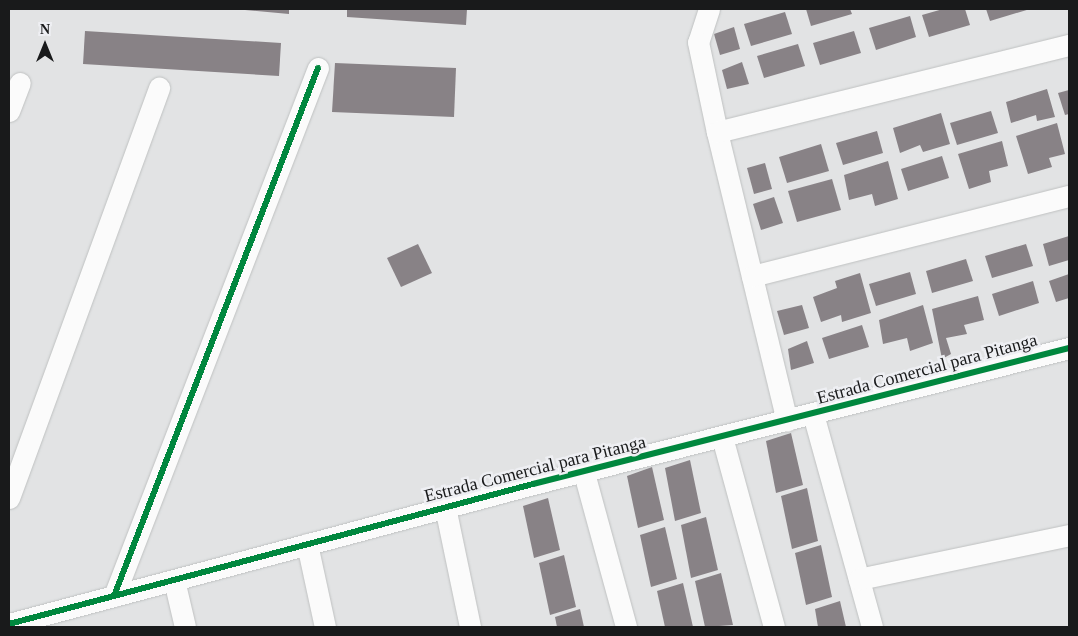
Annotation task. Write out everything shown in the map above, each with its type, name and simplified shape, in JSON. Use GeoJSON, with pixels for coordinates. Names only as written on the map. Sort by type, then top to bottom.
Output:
{"type":"FeatureCollection","features":[{"type":"Feature","properties":{"kind":"street"},"geometry":{"type":"LineString","coordinates":[[709,9],[704,17],[698,42],[717,132],[787,421]]}},
{"type":"Feature","properties":{"kind":"street"},"geometry":{"type":"LineString","coordinates":[[717,132],[1069,45]]}},
{"type":"Feature","properties":{"kind":"street"},"geometry":{"type":"LineString","coordinates":[[114,596],[318,68]]}},
{"type":"Feature","properties":{"kind":"street"},"geometry":{"type":"LineString","coordinates":[[9,111],[20,83]]}},
{"type":"Feature","properties":{"kind":"street"},"geometry":{"type":"LineString","coordinates":[[9,498],[159,88]]}},
{"type":"Feature","properties":{"kind":"street"},"geometry":{"type":"LineString","coordinates":[[752,276],[1069,196]]}},
{"type":"Feature","properties":{"kind":"street","name":"Estrada Comercial para Pitanga"},"geometry":{"type":"LineString","coordinates":[[9,624],[37,622],[114,596],[444,507],[584,473],[1069,348]]}},
{"type":"Feature","properties":{"kind":"street"},"geometry":{"type":"LineString","coordinates":[[813,414],[872,627]]}},
{"type":"Feature","properties":{"kind":"street"},"geometry":{"type":"LineString","coordinates":[[722,436],[774,627]]}},
{"type":"Feature","properties":{"kind":"street"},"geometry":{"type":"LineString","coordinates":[[584,473],[626,627]]}},
{"type":"Feature","properties":{"kind":"street"},"geometry":{"type":"LineString","coordinates":[[444,507],[470,627]]}},
{"type":"Feature","properties":{"kind":"street"},"geometry":{"type":"LineString","coordinates":[[859,579],[1069,536]]}},
{"type":"Feature","properties":{"kind":"street"},"geometry":{"type":"LineString","coordinates":[[307,544],[326,627]]}},
{"type":"Feature","properties":{"kind":"street"},"geometry":{"type":"LineString","coordinates":[[174,580],[185,627]]}},
{"type":"Feature","properties":{"kind":"building"},"geometry":{"type":"Polygon","coordinates":[[[234,9],[289,9],[289,14],[234,9]]]}},
{"type":"Feature","properties":{"kind":"building"},"geometry":{"type":"Polygon","coordinates":[[[347,9],[467,9],[466,25],[347,17],[347,9]]]}},
{"type":"Feature","properties":{"kind":"building"},"geometry":{"type":"Polygon","coordinates":[[[806,9],[850,9],[852,14],[811,26],[806,9]]]}},
{"type":"Feature","properties":{"kind":"building"},"geometry":{"type":"Polygon","coordinates":[[[943,9],[965,9],[970,25],[929,37],[922,15],[943,9]]]}},
{"type":"Feature","properties":{"kind":"building"},"geometry":{"type":"Polygon","coordinates":[[[986,9],[1030,9],[990,21],[986,9]]]}},
{"type":"Feature","properties":{"kind":"building"},"geometry":{"type":"Polygon","coordinates":[[[785,12],[792,34],[751,46],[744,24],[785,12]]]}},
{"type":"Feature","properties":{"kind":"building"},"geometry":{"type":"Polygon","coordinates":[[[910,16],[916,37],[876,50],[869,28],[910,16]]]}},
{"type":"Feature","properties":{"kind":"building"},"geometry":{"type":"Polygon","coordinates":[[[734,27],[740,49],[720,55],[714,34],[734,27]]]}},
{"type":"Feature","properties":{"kind":"building"},"geometry":{"type":"Polygon","coordinates":[[[85,31],[281,43],[279,76],[83,64],[85,31]]]}},
{"type":"Feature","properties":{"kind":"building"},"geometry":{"type":"Polygon","coordinates":[[[854,31],[861,53],[820,65],[813,43],[854,31]]]}},
{"type":"Feature","properties":{"kind":"building"},"geometry":{"type":"Polygon","coordinates":[[[798,44],[805,66],[764,78],[757,56],[798,44]]]}},
{"type":"Feature","properties":{"kind":"building"},"geometry":{"type":"Polygon","coordinates":[[[742,62],[749,84],[727,89],[722,70],[742,62]]]}},
{"type":"Feature","properties":{"kind":"building"},"geometry":{"type":"Polygon","coordinates":[[[335,63],[456,68],[454,117],[332,112],[335,63]]]}},
{"type":"Feature","properties":{"kind":"building"},"geometry":{"type":"Polygon","coordinates":[[[1047,89],[1055,117],[1037,121],[1036,115],[1011,123],[1006,102],[1047,89]]]}},
{"type":"Feature","properties":{"kind":"building"},"geometry":{"type":"Polygon","coordinates":[[[1069,90],[1069,114],[1065,115],[1058,93],[1069,90]]]}},
{"type":"Feature","properties":{"kind":"building"},"geometry":{"type":"Polygon","coordinates":[[[991,111],[998,133],[957,145],[950,123],[991,111]]]}},
{"type":"Feature","properties":{"kind":"building"},"geometry":{"type":"Polygon","coordinates":[[[941,113],[950,144],[923,152],[920,145],[900,153],[893,128],[941,113]]]}},
{"type":"Feature","properties":{"kind":"building"},"geometry":{"type":"Polygon","coordinates":[[[1057,123],[1065,154],[1049,158],[1052,167],[1028,174],[1016,136],[1057,123]]]}},
{"type":"Feature","properties":{"kind":"building"},"geometry":{"type":"Polygon","coordinates":[[[877,131],[883,153],[843,165],[836,143],[877,131]]]}},
{"type":"Feature","properties":{"kind":"building"},"geometry":{"type":"Polygon","coordinates":[[[1002,141],[1008,166],[989,171],[991,182],[969,189],[958,154],[1002,141]]]}},
{"type":"Feature","properties":{"kind":"building"},"geometry":{"type":"Polygon","coordinates":[[[821,144],[829,171],[787,183],[779,157],[821,144]]]}},
{"type":"Feature","properties":{"kind":"building"},"geometry":{"type":"Polygon","coordinates":[[[942,156],[949,178],[908,191],[901,169],[942,156]]]}},
{"type":"Feature","properties":{"kind":"building"},"geometry":{"type":"Polygon","coordinates":[[[888,161],[898,199],[875,206],[872,194],[849,200],[844,175],[888,161]]]}},
{"type":"Feature","properties":{"kind":"building"},"geometry":{"type":"Polygon","coordinates":[[[765,163],[772,189],[754,194],[747,168],[765,163]]]}},
{"type":"Feature","properties":{"kind":"building"},"geometry":{"type":"Polygon","coordinates":[[[832,179],[841,210],[797,222],[788,191],[832,179]]]}},
{"type":"Feature","properties":{"kind":"building"},"geometry":{"type":"Polygon","coordinates":[[[774,197],[783,223],[761,230],[753,204],[774,197]]]}},
{"type":"Feature","properties":{"kind":"building"},"geometry":{"type":"Polygon","coordinates":[[[1069,236],[1069,260],[1049,266],[1043,244],[1069,236]]]}},
{"type":"Feature","properties":{"kind":"building"},"geometry":{"type":"Polygon","coordinates":[[[418,244],[432,273],[401,287],[387,258],[418,244]]]}},
{"type":"Feature","properties":{"kind":"building"},"geometry":{"type":"Polygon","coordinates":[[[1026,244],[1033,266],[992,278],[985,256],[1026,244]]]}},
{"type":"Feature","properties":{"kind":"building"},"geometry":{"type":"Polygon","coordinates":[[[966,259],[973,281],[932,293],[926,271],[966,259]]]}},
{"type":"Feature","properties":{"kind":"building"},"geometry":{"type":"Polygon","coordinates":[[[910,272],[916,294],[876,306],[869,284],[910,272]]]}},
{"type":"Feature","properties":{"kind":"building"},"geometry":{"type":"Polygon","coordinates":[[[860,273],[871,313],[842,322],[841,315],[821,322],[813,297],[837,288],[835,281],[860,273]]]}},
{"type":"Feature","properties":{"kind":"building"},"geometry":{"type":"Polygon","coordinates":[[[1069,274],[1069,298],[1056,302],[1049,281],[1069,274]]]}},
{"type":"Feature","properties":{"kind":"building"},"geometry":{"type":"Polygon","coordinates":[[[1033,281],[1039,303],[999,316],[992,294],[1033,281]]]}},
{"type":"Feature","properties":{"kind":"building"},"geometry":{"type":"Polygon","coordinates":[[[978,296],[984,320],[964,325],[967,334],[946,338],[951,354],[942,359],[932,309],[978,296]]]}},
{"type":"Feature","properties":{"kind":"building"},"geometry":{"type":"Polygon","coordinates":[[[802,305],[809,328],[784,335],[777,311],[802,305]]]}},
{"type":"Feature","properties":{"kind":"building"},"geometry":{"type":"Polygon","coordinates":[[[923,305],[933,343],[910,351],[907,338],[883,344],[879,320],[923,305]]]}},
{"type":"Feature","properties":{"kind":"building"},"geometry":{"type":"Polygon","coordinates":[[[862,325],[869,347],[829,359],[822,338],[862,325]]]}},
{"type":"Feature","properties":{"kind":"building"},"geometry":{"type":"Polygon","coordinates":[[[807,341],[814,363],[791,370],[788,349],[807,341]]]}},
{"type":"Feature","properties":{"kind":"building"},"geometry":{"type":"Polygon","coordinates":[[[791,433],[803,485],[776,493],[766,441],[791,433]]]}},
{"type":"Feature","properties":{"kind":"building"},"geometry":{"type":"Polygon","coordinates":[[[690,460],[701,513],[675,521],[665,468],[690,460]]]}},
{"type":"Feature","properties":{"kind":"building"},"geometry":{"type":"Polygon","coordinates":[[[652,467],[664,520],[638,528],[627,476],[652,467]]]}},
{"type":"Feature","properties":{"kind":"building"},"geometry":{"type":"Polygon","coordinates":[[[807,488],[818,541],[792,549],[781,496],[807,488]]]}},
{"type":"Feature","properties":{"kind":"building"},"geometry":{"type":"Polygon","coordinates":[[[548,498],[560,550],[534,558],[523,506],[548,498]]]}},
{"type":"Feature","properties":{"kind":"building"},"geometry":{"type":"Polygon","coordinates":[[[706,517],[718,570],[691,578],[681,525],[706,517]]]}},
{"type":"Feature","properties":{"kind":"building"},"geometry":{"type":"Polygon","coordinates":[[[665,527],[677,579],[651,587],[640,535],[665,527]]]}},
{"type":"Feature","properties":{"kind":"building"},"geometry":{"type":"Polygon","coordinates":[[[821,545],[832,597],[806,605],[795,553],[821,545]]]}},
{"type":"Feature","properties":{"kind":"building"},"geometry":{"type":"Polygon","coordinates":[[[564,555],[576,607],[550,615],[539,563],[564,555]]]}},
{"type":"Feature","properties":{"kind":"building"},"geometry":{"type":"Polygon","coordinates":[[[721,573],[733,625],[705,627],[695,581],[721,573]]]}},
{"type":"Feature","properties":{"kind":"building"},"geometry":{"type":"Polygon","coordinates":[[[683,583],[693,627],[665,627],[657,591],[683,583]]]}},
{"type":"Feature","properties":{"kind":"building"},"geometry":{"type":"Polygon","coordinates":[[[840,601],[846,627],[818,627],[815,609],[840,601]]]}},
{"type":"Feature","properties":{"kind":"building"},"geometry":{"type":"Polygon","coordinates":[[[580,609],[584,627],[557,627],[555,617],[580,609]]]}},
{"type":"Feature","properties":{"kind":"cycle path"},"geometry":{"type":"LineString","coordinates":[[114,596],[318,68]]}},
{"type":"Feature","properties":{"kind":"cycle path"},"geometry":{"type":"LineString","coordinates":[[9,624],[533,484],[1069,348]]}}]}
